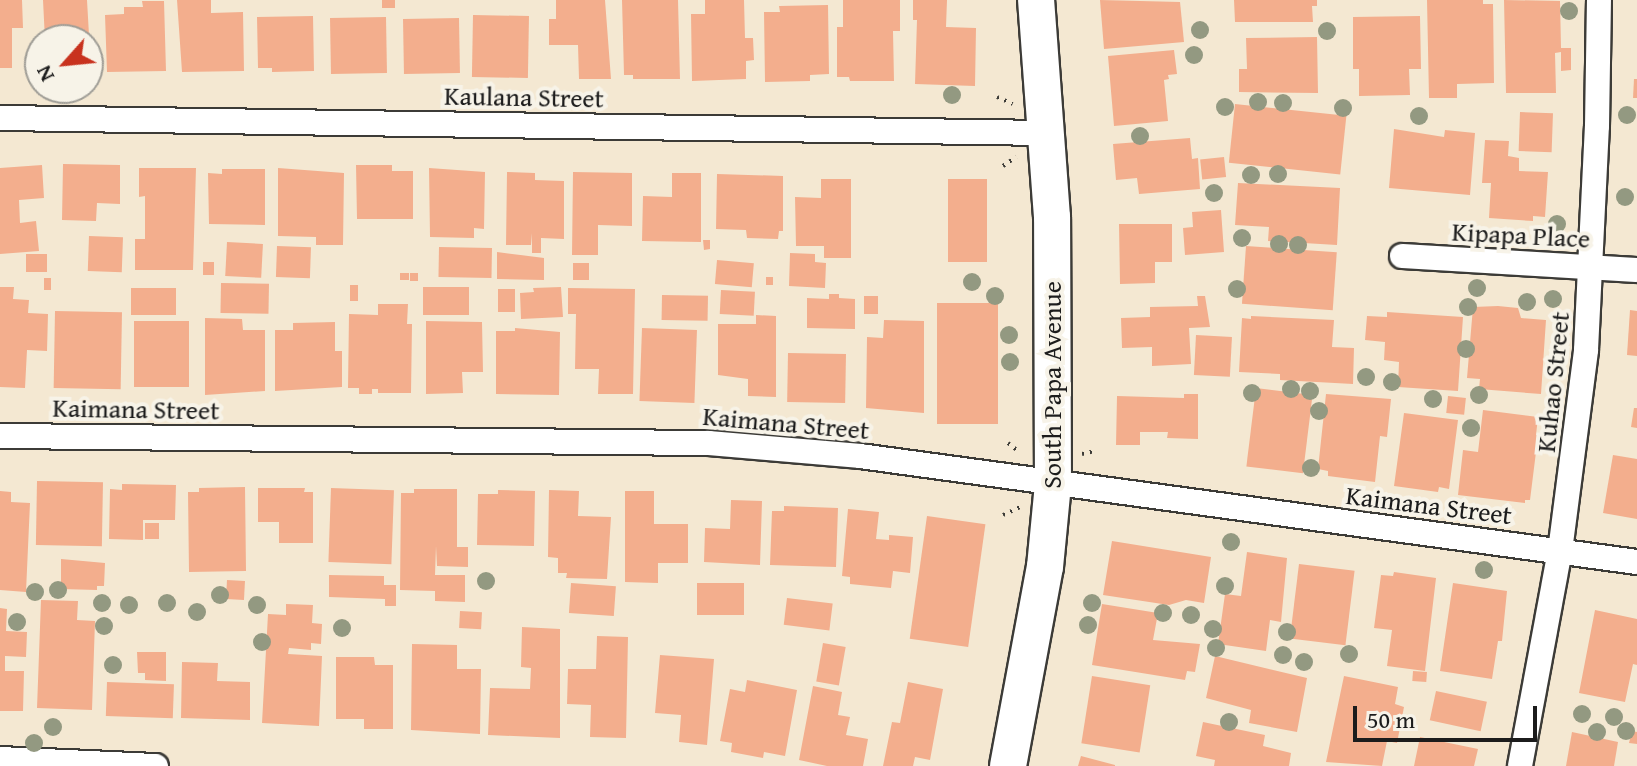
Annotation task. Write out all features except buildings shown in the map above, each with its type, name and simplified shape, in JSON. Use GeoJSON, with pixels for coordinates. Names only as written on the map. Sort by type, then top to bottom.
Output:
{"type":"FeatureCollection","features":[{"type":"Feature","properties":{"kind":"street","name":"South Papa Avenue"},"geometry":{"type":"LineString","coordinates":[[1008,766],[1045,567],[1039,494],[1055,348],[1034,143],[1036,0]]}},
{"type":"Feature","properties":{"kind":"street","name":"Kuhao Street"},"geometry":{"type":"LineString","coordinates":[[1520,766],[1560,551],[1575,451],[1592,267],[1599,0]]}},
{"type":"Feature","properties":{"kind":"street","name":"Kaulana Street"},"geometry":{"type":"LineString","coordinates":[[0,118],[1034,143]]}},
{"type":"Feature","properties":{"kind":"street","name":"Kipapa Place"},"geometry":{"type":"LineString","coordinates":[[1402,256],[1637,270]]}},
{"type":"Feature","properties":{"kind":"street","name":"Kaimana Street"},"geometry":{"type":"LineString","coordinates":[[0,436],[709,443],[860,456],[1039,494],[1637,562]]}},
{"type":"Feature","properties":{"kind":"street"},"geometry":{"type":"LineString","coordinates":[[0,759],[156,766]]}},
{"type":"Feature","properties":{"kind":"path"},"geometry":{"type":"LineString","coordinates":[[997,97],[1018,106]]}},
{"type":"Feature","properties":{"kind":"path"},"geometry":{"type":"LineString","coordinates":[[1003,166],[1034,143]]}},
{"type":"Feature","properties":{"kind":"path"},"geometry":{"type":"LineString","coordinates":[[1076,456],[1095,451]]}},
{"type":"Feature","properties":{"kind":"path"},"geometry":{"type":"LineString","coordinates":[[1003,515],[1039,494]]}}]}
